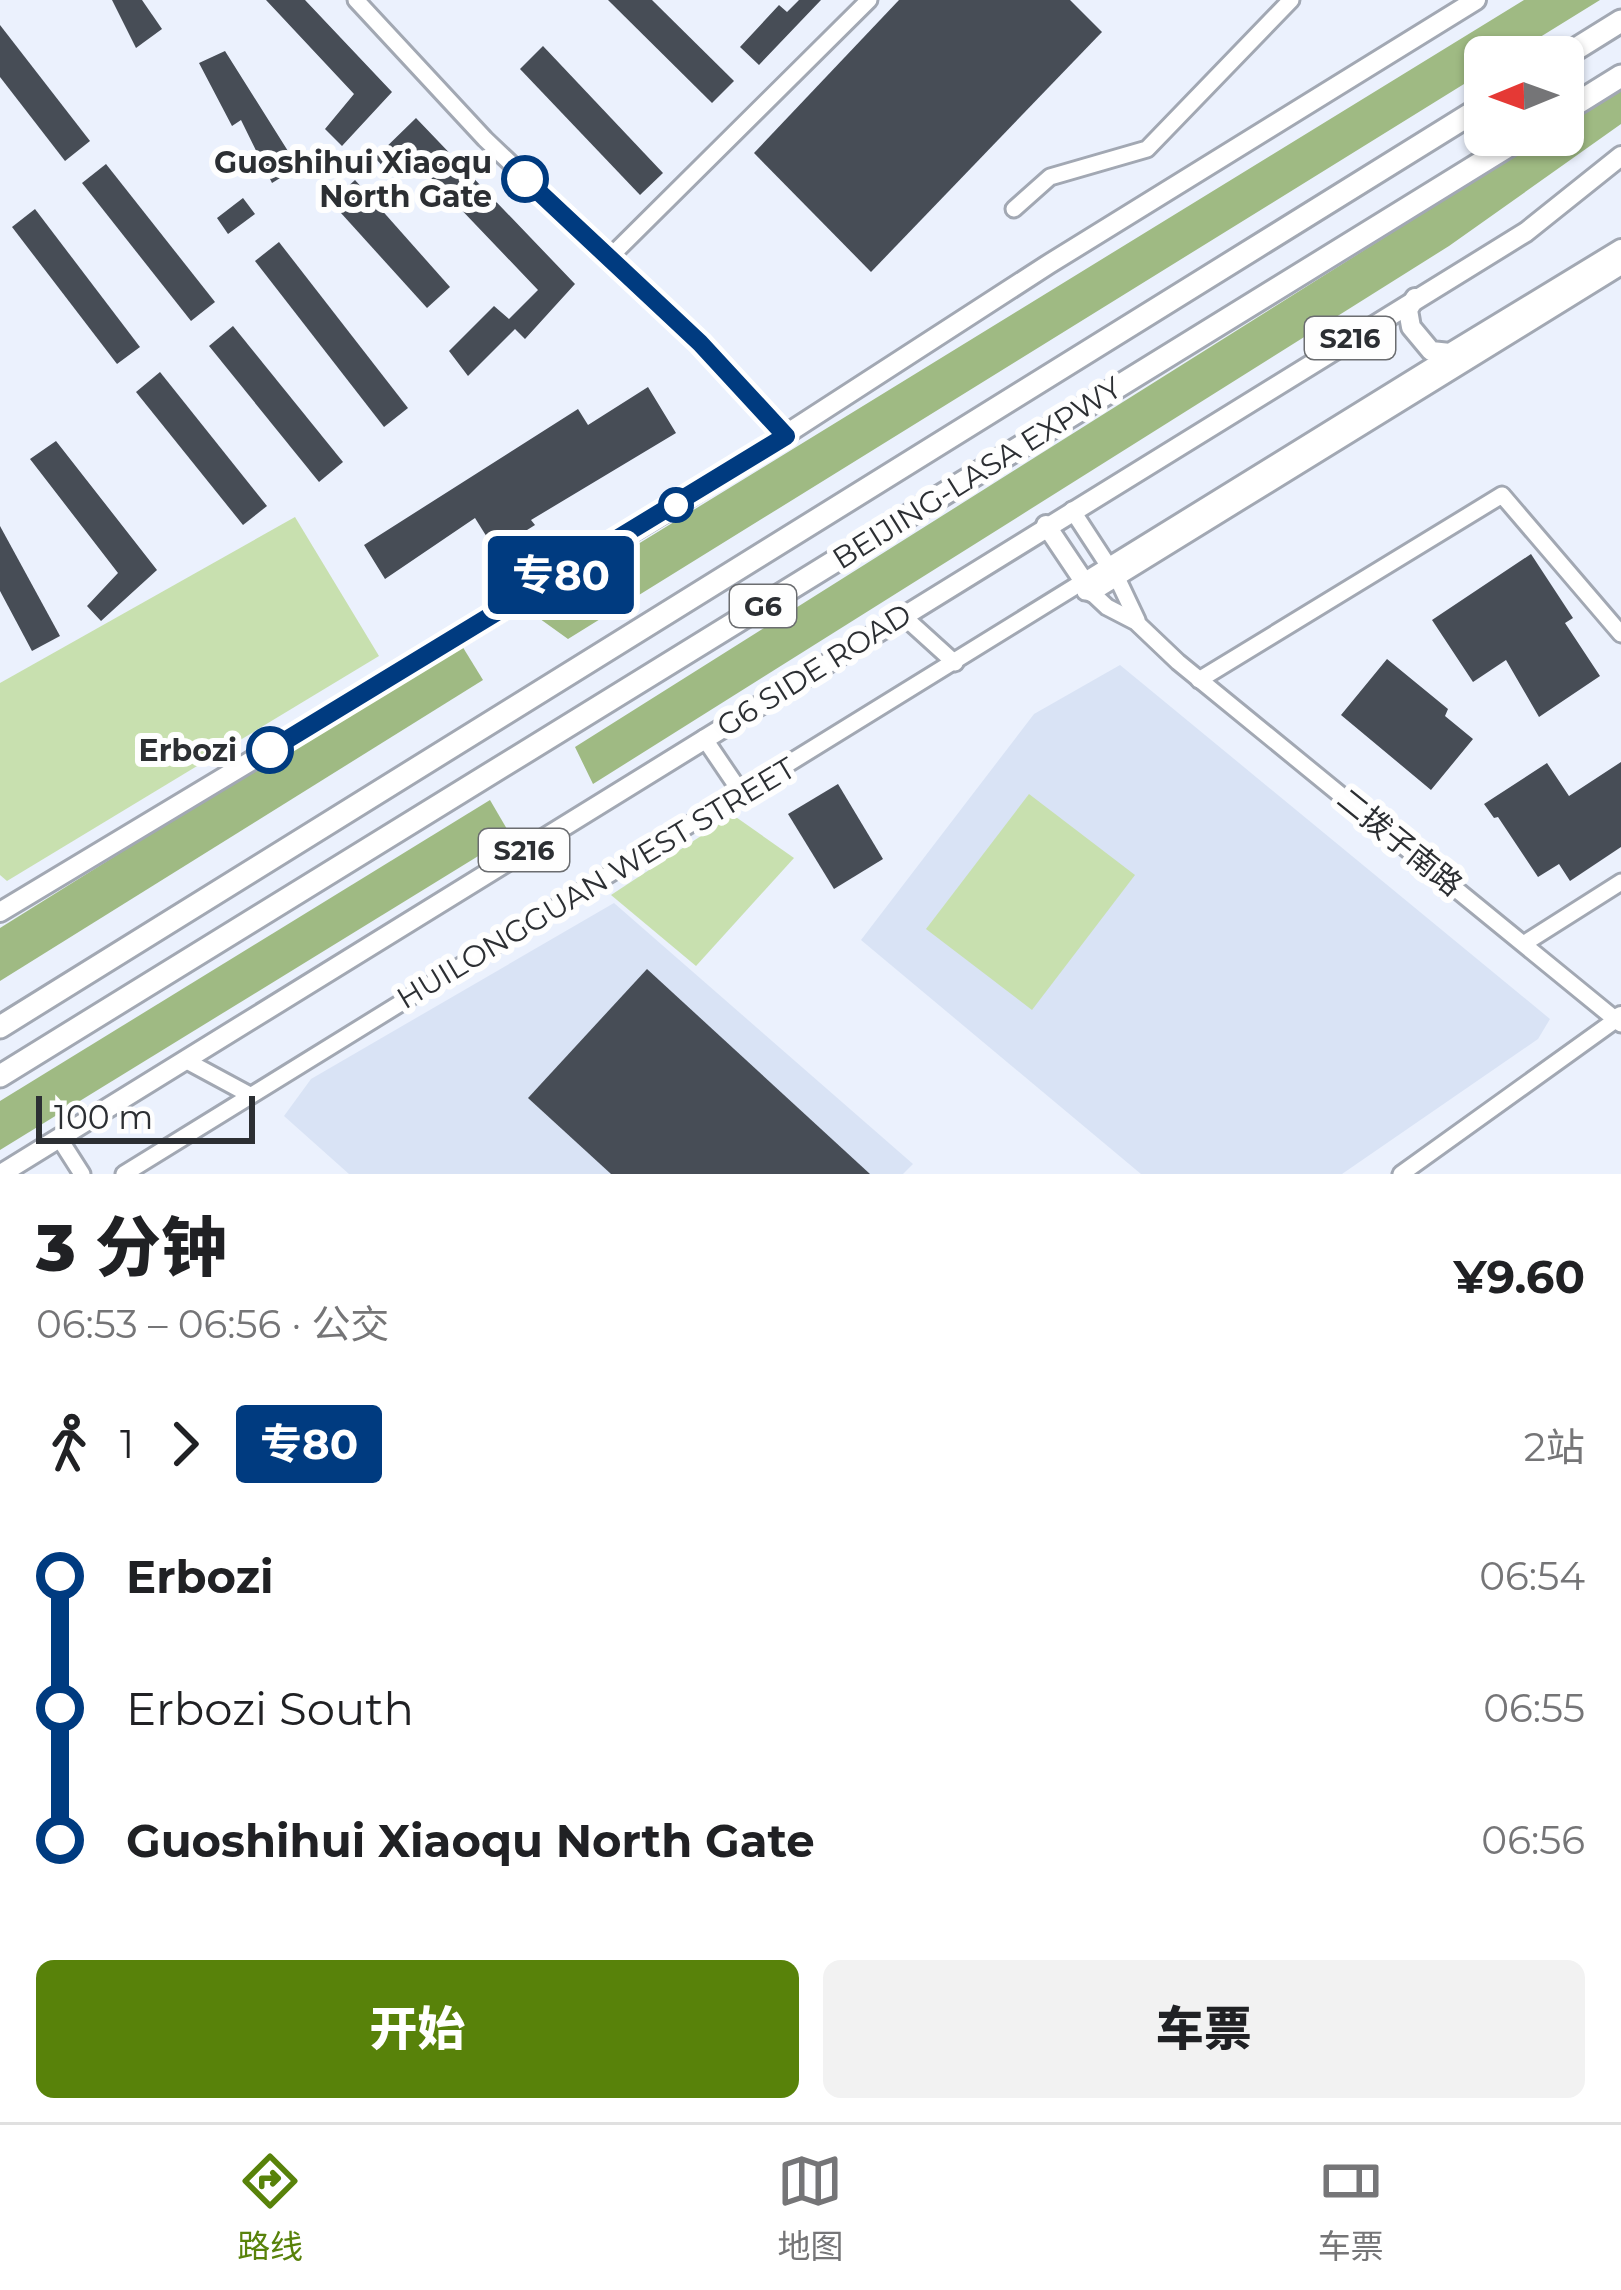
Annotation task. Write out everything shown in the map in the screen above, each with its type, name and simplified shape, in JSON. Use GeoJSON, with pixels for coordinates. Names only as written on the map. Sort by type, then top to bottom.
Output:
{"type":"FeatureCollection","features":[{"type":"Feature","properties":{"kind":"highway"},"geometry":{"type":"LineString","coordinates":[[1584,44],[1621,21]]}},
{"type":"Feature","properties":{"kind":"highway"},"geometry":{"type":"LineString","coordinates":[[1584,99],[1621,76]]}},
{"type":"Feature","properties":{"kind":"highway","name":"BEIJING-LASA EXPWY"},"geometry":{"type":"LineString","coordinates":[[0,1027],[1464,118]]}},
{"type":"Feature","properties":{"kind":"highway","name":"BEIJING-LASA EXPWY"},"geometry":{"type":"LineString","coordinates":[[0,1076],[1492,156]]}},
{"type":"Feature","properties":{"kind":"main road"},"geometry":{"type":"LineString","coordinates":[[0,912],[786,436],[1049,264],[1476,0]]}},
{"type":"Feature","properties":{"kind":"main road","name":"G6 SIDE ROAD"},"geometry":{"type":"LineString","coordinates":[[1,1174],[1526,232],[1621,157]]}},
{"type":"Feature","properties":{"kind":"main road","name":"HUILONGGUAN WEST STREET"},"geometry":{"type":"LineString","coordinates":[[1456,351],[1621,249]]}},
{"type":"Feature","properties":{"kind":"main road","name":"HUILONGGUAN WEST STREET"},"geometry":{"type":"LineString","coordinates":[[1081,588],[1621,265]]}},
{"type":"Feature","properties":{"kind":"main road"},"geometry":{"type":"LineString","coordinates":[[1419,295],[1408,310],[1413,331],[1432,351],[1456,351]]}},
{"type":"Feature","properties":{"kind":"main road"},"geometry":{"type":"LineString","coordinates":[[1046,526],[1081,588]]}},
{"type":"Feature","properties":{"kind":"street"},"geometry":{"type":"LineString","coordinates":[[356,0],[485,139],[700,343],[786,436]]}},
{"type":"Feature","properties":{"kind":"street"},"geometry":{"type":"LineString","coordinates":[[610,257],[869,0]]}},
{"type":"Feature","properties":{"kind":"street"},"geometry":{"type":"LineString","coordinates":[[1014,209],[1050,177],[1147,148],[1291,0]]}},
{"type":"Feature","properties":{"kind":"street","name":"HUILONGGUAN WEST STREET"},"geometry":{"type":"LineString","coordinates":[[1112,571],[1456,351]]}},
{"type":"Feature","properties":{"kind":"street"},"geometry":{"type":"LineString","coordinates":[[1199,680],[1502,495],[1621,634]]}},
{"type":"Feature","properties":{"kind":"street"},"geometry":{"type":"LineString","coordinates":[[1072,510],[1142,627]]}},
{"type":"Feature","properties":{"kind":"street"},"geometry":{"type":"LineString","coordinates":[[1081,588],[1142,627]]}},
{"type":"Feature","properties":{"kind":"street","name":"HUILONGGUAN WEST STREET"},"geometry":{"type":"LineString","coordinates":[[124,1174],[1081,588]]}},
{"type":"Feature","properties":{"kind":"street"},"geometry":{"type":"LineString","coordinates":[[902,615],[955,663]]}},
{"type":"Feature","properties":{"kind":"street","name":"二拨子南路"},"geometry":{"type":"LineString","coordinates":[[1142,627],[1199,680],[1619,1019]]}},
{"type":"Feature","properties":{"kind":"street"},"geometry":{"type":"LineString","coordinates":[[704,738],[742,794]]}},
{"type":"Feature","properties":{"kind":"street"},"geometry":{"type":"LineString","coordinates":[[1525,944],[1621,881]]}},
{"type":"Feature","properties":{"kind":"street"},"geometry":{"type":"LineString","coordinates":[[1401,1174],[1619,1019]]}},
{"type":"Feature","properties":{"kind":"street"},"geometry":{"type":"LineString","coordinates":[[185,1060],[248,1094]]}},
{"type":"Feature","properties":{"kind":"street"},"geometry":{"type":"LineString","coordinates":[[59,1138],[82,1174]]}},
{"type":"Feature","properties":{"kind":"shaded area"},"geometry":{"type":"Polygon","coordinates":[[[1120,665],[1550,1019],[1538,1039],[1342,1174],[1141,1174],[861,940],[1034,714],[1120,665]]]}},
{"type":"Feature","properties":{"kind":"shaded area"},"geometry":{"type":"Polygon","coordinates":[[[614,903],[913,1164],[903,1174],[349,1174],[284,1116],[311,1079],[614,903]]]}},
{"type":"Feature","properties":{"kind":"green space"},"geometry":{"type":"Polygon","coordinates":[[[1524,0],[1600,0],[1542,36],[1465,36],[1524,0]]]}},
{"type":"Feature","properties":{"kind":"green space"},"geometry":{"type":"Polygon","coordinates":[[[1464,37],[1464,84],[568,639],[529,611],[1464,37]]]}},
{"type":"Feature","properties":{"kind":"green space"},"geometry":{"type":"Polygon","coordinates":[[[1621,88],[1621,124],[1584,150],[1584,112],[1621,88]]]}},
{"type":"Feature","properties":{"kind":"green space"},"geometry":{"type":"Polygon","coordinates":[[[1514,156],[1576,156],[1449,246],[593,784],[575,747],[1514,156]]]}},
{"type":"Feature","properties":{"kind":"green space"},"geometry":{"type":"Polygon","coordinates":[[[295,517],[379,656],[7,881],[0,875],[0,683],[295,517]]]}},
{"type":"Feature","properties":{"kind":"green space"},"geometry":{"type":"Polygon","coordinates":[[[459,641],[483,680],[0,981],[0,928],[459,641]]]}},
{"type":"Feature","properties":{"kind":"green space"},"geometry":{"type":"Polygon","coordinates":[[[1029,794],[1135,875],[1032,1010],[926,929],[1029,794]]]}},
{"type":"Feature","properties":{"kind":"green space"},"geometry":{"type":"Polygon","coordinates":[[[490,800],[511,836],[0,1150],[0,1101],[490,800]]]}},
{"type":"Feature","properties":{"kind":"green space"},"geometry":{"type":"Polygon","coordinates":[[[733,815],[794,858],[696,966],[611,895],[733,815]]]}},
{"type":"Feature","properties":{"kind":"building"},"geometry":{"type":"Polygon","coordinates":[[[112,0],[142,0],[162,29],[136,48],[112,0]]]}},
{"type":"Feature","properties":{"kind":"building"},"geometry":{"type":"Polygon","coordinates":[[[266,0],[305,0],[392,92],[342,146],[325,129],[354,94],[266,0]]]}},
{"type":"Feature","properties":{"kind":"building"},"geometry":{"type":"Polygon","coordinates":[[[608,0],[652,0],[734,81],[712,103],[608,0]]]}},
{"type":"Feature","properties":{"kind":"building"},"geometry":{"type":"Polygon","coordinates":[[[799,0],[821,0],[759,65],[740,47],[779,5],[787,12],[799,0]]]}},
{"type":"Feature","properties":{"kind":"building"},"geometry":{"type":"Polygon","coordinates":[[[899,0],[1070,0],[1102,32],[871,272],[754,153],[899,0]]]}},
{"type":"Feature","properties":{"kind":"building"},"geometry":{"type":"Polygon","coordinates":[[[0,25],[90,141],[65,161],[0,77],[0,25]]]}},
{"type":"Feature","properties":{"kind":"building"},"geometry":{"type":"Polygon","coordinates":[[[543,46],[663,173],[640,195],[520,69],[543,46]]]}},
{"type":"Feature","properties":{"kind":"building"},"geometry":{"type":"Polygon","coordinates":[[[225,51],[298,167],[272,183],[241,120],[232,126],[199,63],[225,51]]]}},
{"type":"Feature","properties":{"kind":"building"},"geometry":{"type":"Polygon","coordinates":[[[416,118],[575,284],[525,339],[515,329],[468,376],[449,351],[494,306],[509,319],[538,290],[411,157],[391,175],[375,158],[416,118]]]}},
{"type":"Feature","properties":{"kind":"building"},"geometry":{"type":"Polygon","coordinates":[[[106,164],[215,302],[191,321],[82,183],[106,164]]]}},
{"type":"Feature","properties":{"kind":"building"},"geometry":{"type":"Polygon","coordinates":[[[355,180],[450,287],[427,308],[331,202],[355,180]]]}},
{"type":"Feature","properties":{"kind":"building"},"geometry":{"type":"Polygon","coordinates":[[[243,198],[255,214],[228,234],[217,218],[243,198]]]}},
{"type":"Feature","properties":{"kind":"building"},"geometry":{"type":"Polygon","coordinates":[[[35,209],[140,347],[117,364],[12,227],[35,209]]]}},
{"type":"Feature","properties":{"kind":"building"},"geometry":{"type":"Polygon","coordinates":[[[279,242],[408,408],[384,427],[255,261],[279,242]]]}},
{"type":"Feature","properties":{"kind":"building"},"geometry":{"type":"Polygon","coordinates":[[[233,326],[343,462],[319,482],[209,346],[233,326]]]}},
{"type":"Feature","properties":{"kind":"building"},"geometry":{"type":"Polygon","coordinates":[[[160,372],[267,506],[243,525],[136,392],[160,372]]]}},
{"type":"Feature","properties":{"kind":"building"},"geometry":{"type":"Polygon","coordinates":[[[648,387],[676,433],[531,520],[535,525],[495,550],[475,518],[385,579],[364,545],[578,409],[588,425],[648,387]]]}},
{"type":"Feature","properties":{"kind":"building"},"geometry":{"type":"Polygon","coordinates":[[[56,441],[157,570],[101,621],[87,606],[118,573],[30,459],[56,441]]]}},
{"type":"Feature","properties":{"kind":"building"},"geometry":{"type":"Polygon","coordinates":[[[0,526],[60,636],[32,651],[0,591],[0,526]]]}},
{"type":"Feature","properties":{"kind":"building"},"geometry":{"type":"Polygon","coordinates":[[[1531,554],[1573,618],[1565,623],[1600,676],[1539,717],[1506,660],[1473,682],[1432,620],[1531,554]]]}},
{"type":"Feature","properties":{"kind":"building"},"geometry":{"type":"Polygon","coordinates":[[[1387,659],[1448,709],[1445,716],[1473,739],[1431,790],[1341,715],[1387,659]]]}},
{"type":"Feature","properties":{"kind":"building"},"geometry":{"type":"Polygon","coordinates":[[[1621,762],[1621,847],[1570,881],[1559,864],[1538,877],[1484,804],[1547,763],[1569,796],[1621,762]]]}},
{"type":"Feature","properties":{"kind":"building"},"geometry":{"type":"Polygon","coordinates":[[[838,784],[883,859],[834,889],[788,814],[838,784]]]}},
{"type":"Feature","properties":{"kind":"building"},"geometry":{"type":"Polygon","coordinates":[[[647,969],[870,1174],[611,1174],[528,1098],[647,969]]]}},
{"type":"Feature","properties":{"kind":"bus line","name":"专80"},"geometry":{"type":"LineString","coordinates":[[270,750],[786,436],[700,343],[525,179]]}},
{"type":"Feature","properties":{"kind":"place","name":"Guoshihui Xiaoqu North Gate"},"geometry":{"type":"Point","coordinates":[525,179]}},
{"type":"Feature","properties":{"kind":"place","name":"Erbozi"},"geometry":{"type":"Point","coordinates":[270,750]}}]}
